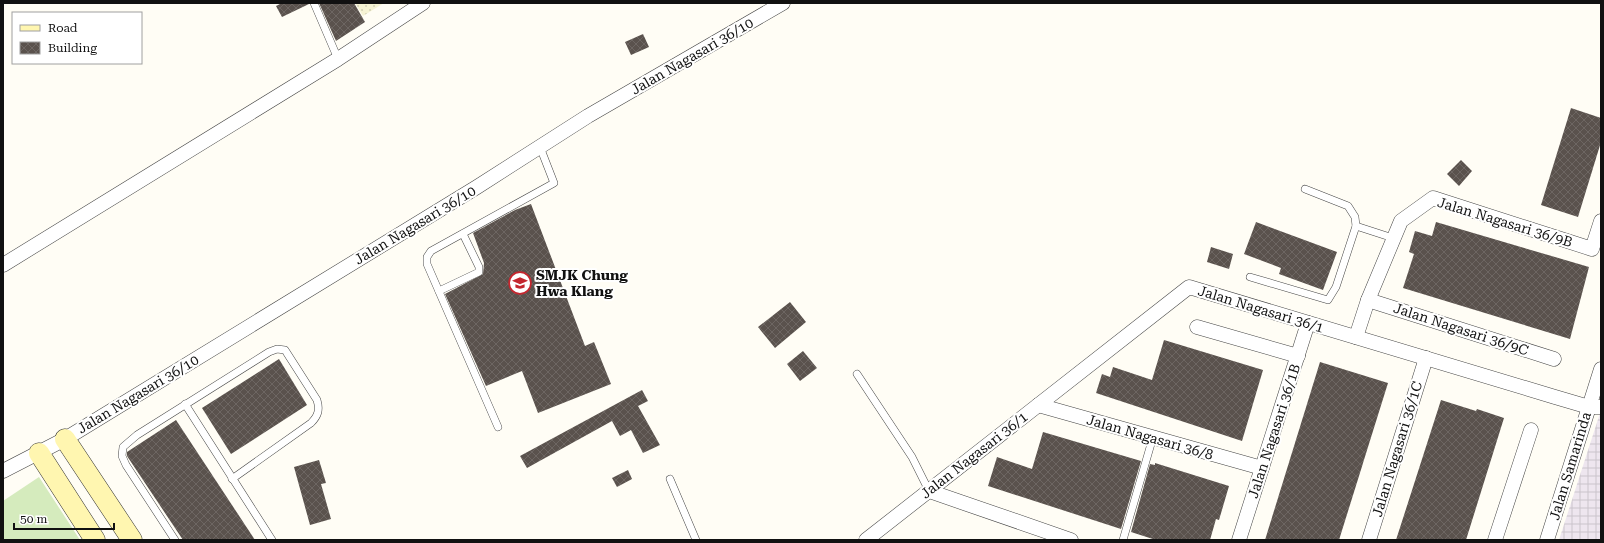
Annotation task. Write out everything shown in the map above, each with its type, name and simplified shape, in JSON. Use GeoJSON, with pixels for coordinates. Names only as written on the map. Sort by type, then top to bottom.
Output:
{"type":"FeatureCollection","features":[{"type":"Feature","properties":{"kind":"street"},"geometry":{"type":"LineString","coordinates":[[3,265],[338,59],[423,3]]}},
{"type":"Feature","properties":{"kind":"street","name":"Jalan Nagasari 36/10"},"geometry":{"type":"LineString","coordinates":[[3,471],[65,439],[588,116],[783,3]]}},
{"type":"Feature","properties":{"kind":"street","name":"Jalan Nagasari 36/9B"},"geometry":{"type":"LineString","coordinates":[[1393,238],[1401,220],[1433,198],[1592,249],[1601,221]]}},
{"type":"Feature","properties":{"kind":"street"},"geometry":{"type":"LineString","coordinates":[[1356,337],[1368,300],[1393,238]]}},
{"type":"Feature","properties":{"kind":"street","name":"Jalan Nagasari 36/1"},"geometry":{"type":"LineString","coordinates":[[866,540],[1188,287],[1595,407]]}},
{"type":"Feature","properties":{"kind":"street","name":"Jalan Nagasari 36/9C"},"geometry":{"type":"LineString","coordinates":[[1368,300],[1554,359]]}},
{"type":"Feature","properties":{"kind":"street","name":"Jalan Nagasari 36/1B"},"geometry":{"type":"LineString","coordinates":[[1239,540],[1308,323]]}},
{"type":"Feature","properties":{"kind":"street"},"geometry":{"type":"LineString","coordinates":[[1198,327],[1298,356]]}},
{"type":"Feature","properties":{"kind":"street","name":"Jalan Nagasari 36/1C"},"geometry":{"type":"LineString","coordinates":[[1369,540],[1426,358]]}},
{"type":"Feature","properties":{"kind":"street","name":"Jalan Samarinda"},"geometry":{"type":"LineString","coordinates":[[1547,540],[1595,407],[1601,369]]}},
{"type":"Feature","properties":{"kind":"street","name":"Jalan Nagasari 36/8"},"geometry":{"type":"LineString","coordinates":[[1038,405],[1262,468]]}},
{"type":"Feature","properties":{"kind":"street"},"geometry":{"type":"LineString","coordinates":[[1496,540],[1530,430]]}},
{"type":"Feature","properties":{"kind":"street"},"geometry":{"type":"LineString","coordinates":[[65,439],[132,540]]}},
{"type":"Feature","properties":{"kind":"street"},"geometry":{"type":"LineString","coordinates":[[39,453],[95,540]]}},
{"type":"Feature","properties":{"kind":"street"},"geometry":{"type":"LineString","coordinates":[[62,489],[59,473],[62,465],[70,462],[85,469]]}},
{"type":"Feature","properties":{"kind":"street"},"geometry":{"type":"LineString","coordinates":[[928,491],[1071,540]]}},
{"type":"Feature","properties":{"kind":"lane"},"geometry":{"type":"LineString","coordinates":[[314,3],[338,59]]}},
{"type":"Feature","properties":{"kind":"lane"},"geometry":{"type":"LineString","coordinates":[[498,428],[427,264],[426,257],[431,251],[554,183],[540,147]]}},
{"type":"Feature","properties":{"kind":"lane"},"geometry":{"type":"LineString","coordinates":[[1250,277],[1328,300],[1336,287],[1356,226],[1355,217],[1348,206],[1305,189]]}},
{"type":"Feature","properties":{"kind":"lane"},"geometry":{"type":"LineString","coordinates":[[1356,226],[1393,238]]}},
{"type":"Feature","properties":{"kind":"lane"},"geometry":{"type":"LineString","coordinates":[[439,291],[479,272],[479,267],[463,234]]}},
{"type":"Feature","properties":{"kind":"lane"},"geometry":{"type":"LineString","coordinates":[[175,540],[126,466],[122,451],[125,444],[186,404],[277,349],[285,350],[310,387],[319,405],[318,415],[315,419],[232,479]]}},
{"type":"Feature","properties":{"kind":"lane"},"geometry":{"type":"LineString","coordinates":[[857,374],[912,457],[928,491]]}},
{"type":"Feature","properties":{"kind":"lane"},"geometry":{"type":"LineString","coordinates":[[186,404],[232,479],[272,540]]}},
{"type":"Feature","properties":{"kind":"lane"},"geometry":{"type":"LineString","coordinates":[[1123,540],[1153,438]]}},
{"type":"Feature","properties":{"kind":"lane"},"geometry":{"type":"LineString","coordinates":[[670,479],[696,540]]}},
{"type":"Feature","properties":{"kind":"shaded area"},"geometry":{"type":"Polygon","coordinates":[[[355,3],[384,3],[363,16],[355,3]]]}},
{"type":"Feature","properties":{"kind":"shaded area"},"geometry":{"type":"Polygon","coordinates":[[[1601,410],[1601,540],[1559,540],[1601,410]]]}},
{"type":"Feature","properties":{"kind":"green space"},"geometry":{"type":"Polygon","coordinates":[[[39,477],[80,540],[3,540],[3,501],[39,477]]]}},
{"type":"Feature","properties":{"kind":"building"},"geometry":{"type":"Polygon","coordinates":[[[282,3],[309,4],[282,17],[276,6],[282,3]]]}},
{"type":"Feature","properties":{"kind":"building"},"geometry":{"type":"Polygon","coordinates":[[[319,3],[354,3],[365,22],[336,41],[319,3]]]}},
{"type":"Feature","properties":{"kind":"building"},"geometry":{"type":"Polygon","coordinates":[[[643,34],[649,47],[631,55],[625,42],[643,34]]]}},
{"type":"Feature","properties":{"kind":"building"},"geometry":{"type":"Polygon","coordinates":[[[1571,108],[1601,118],[1601,142],[1578,217],[1541,205],[1571,108]]]}},
{"type":"Feature","properties":{"kind":"building"},"geometry":{"type":"Polygon","coordinates":[[[1461,160],[1472,171],[1459,186],[1447,174],[1461,160]]]}},
{"type":"Feature","properties":{"kind":"building"},"geometry":{"type":"Polygon","coordinates":[[[531,204],[585,346],[594,342],[611,384],[538,413],[522,371],[486,386],[445,294],[483,274],[484,263],[473,233],[515,210],[531,204]]]}},
{"type":"Feature","properties":{"kind":"building"},"geometry":{"type":"Polygon","coordinates":[[[1256,222],[1337,252],[1323,290],[1279,274],[1281,268],[1244,254],[1256,222]]]}},
{"type":"Feature","properties":{"kind":"building"},"geometry":{"type":"Polygon","coordinates":[[[1436,222],[1589,267],[1570,339],[1403,288],[1414,254],[1409,252],[1415,231],[1432,236],[1436,222]]]}},
{"type":"Feature","properties":{"kind":"building"},"geometry":{"type":"Polygon","coordinates":[[[1211,247],[1233,254],[1229,269],[1207,262],[1211,247]]]}},
{"type":"Feature","properties":{"kind":"building"},"geometry":{"type":"Polygon","coordinates":[[[790,302],[806,322],[775,348],[758,327],[790,302]]]}},
{"type":"Feature","properties":{"kind":"building"},"geometry":{"type":"Polygon","coordinates":[[[1164,340],[1263,370],[1242,441],[1096,393],[1102,374],[1110,377],[1113,367],[1152,380],[1164,340]]]}},
{"type":"Feature","properties":{"kind":"building"},"geometry":{"type":"Polygon","coordinates":[[[803,351],[817,368],[800,381],[787,364],[803,351]]]}},
{"type":"Feature","properties":{"kind":"building"},"geometry":{"type":"Polygon","coordinates":[[[279,359],[307,405],[231,454],[202,408],[279,359]]]}},
{"type":"Feature","properties":{"kind":"building"},"geometry":{"type":"Polygon","coordinates":[[[1320,362],[1388,383],[1339,540],[1265,540],[1320,362]]]}},
{"type":"Feature","properties":{"kind":"building"},"geometry":{"type":"Polygon","coordinates":[[[642,390],[648,401],[638,406],[660,445],[643,453],[631,430],[620,436],[612,421],[527,468],[520,456],[642,390]]]}},
{"type":"Feature","properties":{"kind":"building"},"geometry":{"type":"Polygon","coordinates":[[[1441,400],[1476,411],[1477,409],[1504,418],[1466,540],[1396,540],[1441,400]]]}},
{"type":"Feature","properties":{"kind":"building"},"geometry":{"type":"Polygon","coordinates":[[[176,420],[255,540],[183,540],[127,456],[127,452],[176,420]]]}},
{"type":"Feature","properties":{"kind":"building"},"geometry":{"type":"Polygon","coordinates":[[[1043,432],[1141,461],[1121,529],[988,486],[997,457],[1032,469],[1043,432]]]}},
{"type":"Feature","properties":{"kind":"building"},"geometry":{"type":"Polygon","coordinates":[[[319,460],[326,483],[321,484],[331,519],[310,525],[294,467],[319,460]]]}},
{"type":"Feature","properties":{"kind":"building"},"geometry":{"type":"Polygon","coordinates":[[[1155,463],[1229,486],[1219,520],[1216,519],[1210,540],[1156,540],[1131,532],[1150,464],[1155,465],[1155,463]]]}},
{"type":"Feature","properties":{"kind":"building"},"geometry":{"type":"Polygon","coordinates":[[[628,470],[632,479],[617,487],[612,478],[628,470]]]}},
{"type":"Feature","properties":{"kind":"place","name":"SMJK Chung Hwa Klang"},"geometry":{"type":"Point","coordinates":[520,283]}}]}
